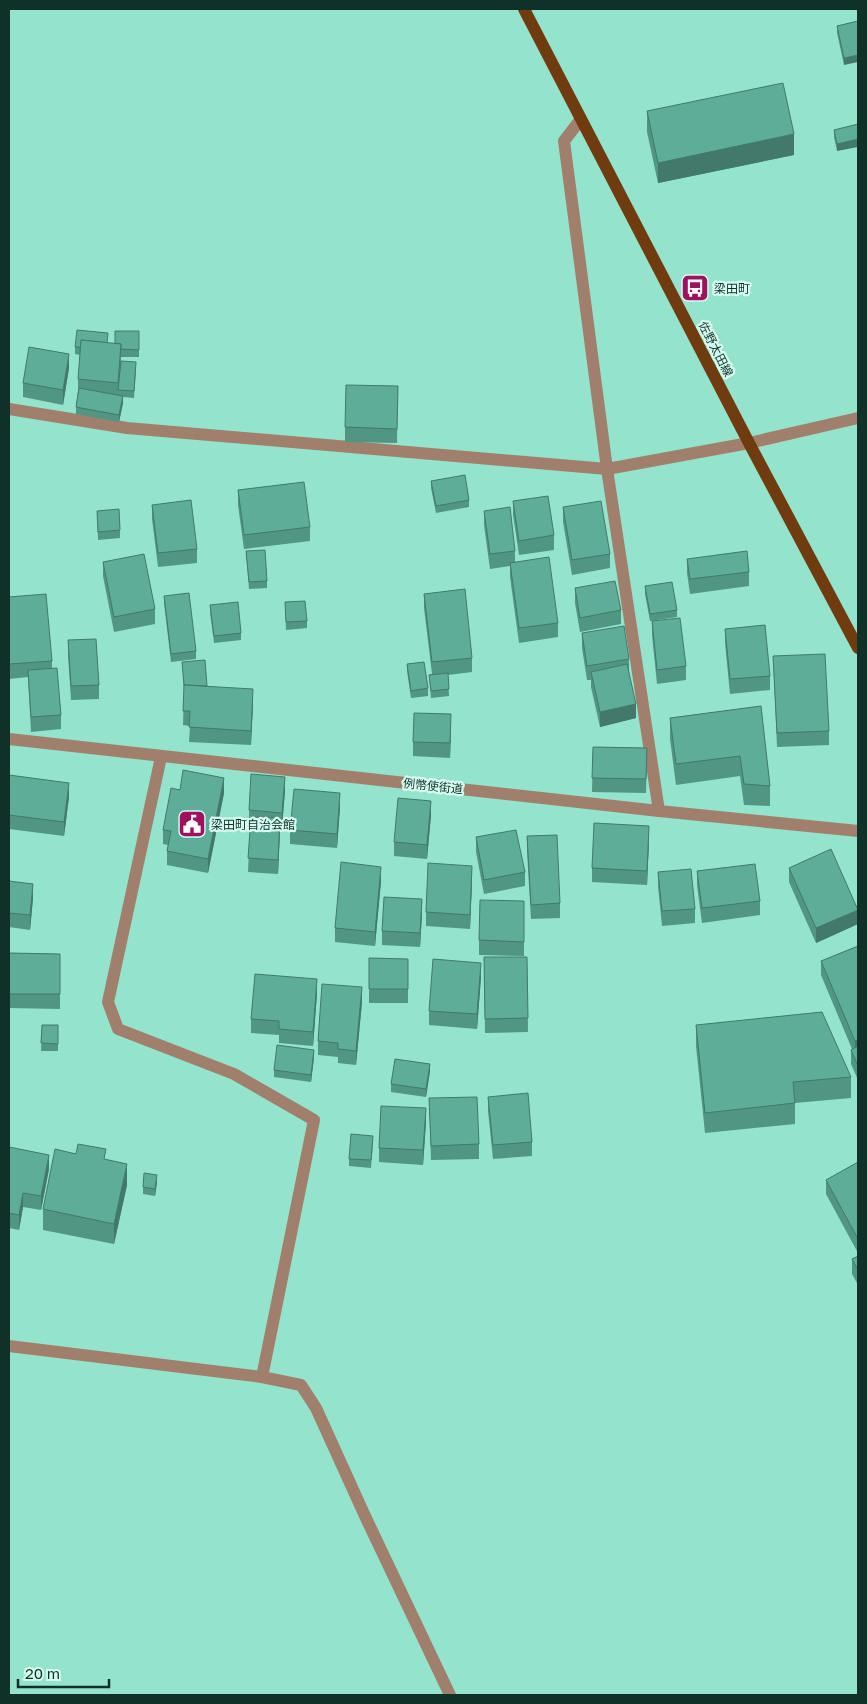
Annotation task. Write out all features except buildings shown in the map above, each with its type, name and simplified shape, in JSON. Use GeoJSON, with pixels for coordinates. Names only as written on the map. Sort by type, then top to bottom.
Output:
{"type":"FeatureCollection","features":[{"type":"Feature","properties":{"kind":"main road","name":"佐野太田線"},"geometry":{"type":"LineString","coordinates":[[524,9],[749,443],[858,648]]}},
{"type":"Feature","properties":{"kind":"street"},"geometry":{"type":"LineString","coordinates":[[581,119],[564,141],[607,469],[659,811]]}},
{"type":"Feature","properties":{"kind":"street"},"geometry":{"type":"LineString","coordinates":[[9,409],[128,428],[607,469],[749,443],[858,418]]}},
{"type":"Feature","properties":{"kind":"street","name":"例幣使街道"},"geometry":{"type":"LineString","coordinates":[[9,739],[659,811],[858,831]]}},
{"type":"Feature","properties":{"kind":"street"},"geometry":{"type":"LineString","coordinates":[[161,757],[108,1002],[118,1030],[234,1074],[314,1120],[262,1377]]}},
{"type":"Feature","properties":{"kind":"street"},"geometry":{"type":"LineString","coordinates":[[9,1346],[262,1377],[301,1385],[316,1408],[450,1695]]}},
{"type":"Feature","properties":{"kind":"place","name":"梁田町"},"geometry":{"type":"Point","coordinates":[695,288]}},
{"type":"Feature","properties":{"kind":"place","name":"梁田町自治会館"},"geometry":{"type":"Point","coordinates":[192,824]}}]}
